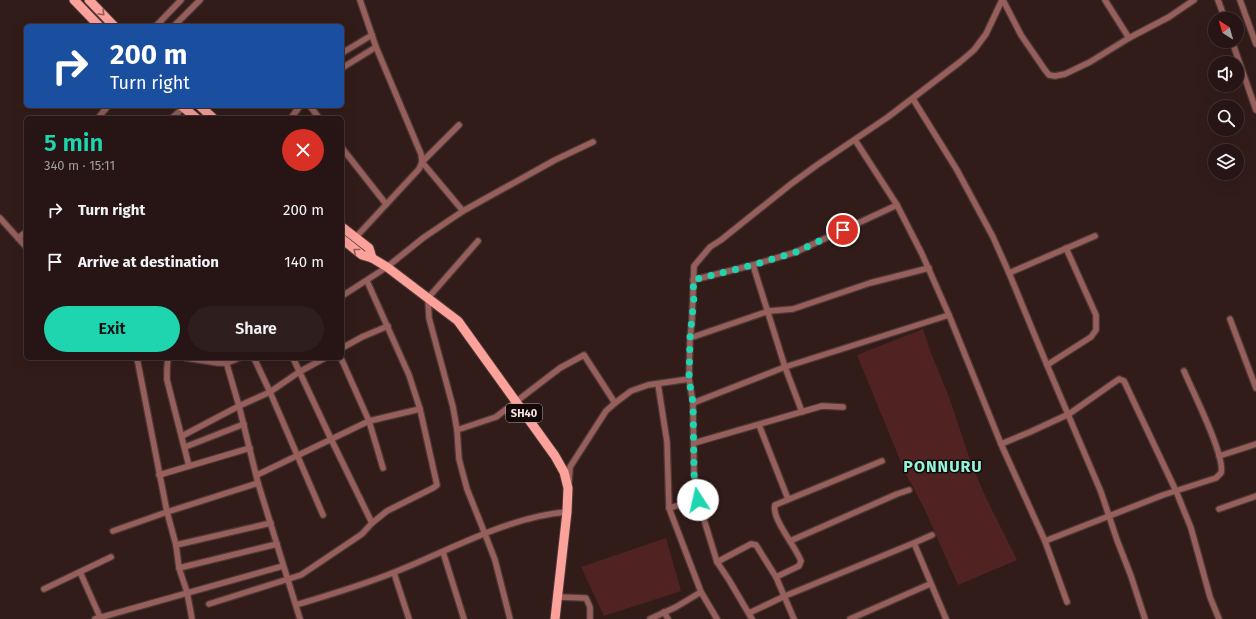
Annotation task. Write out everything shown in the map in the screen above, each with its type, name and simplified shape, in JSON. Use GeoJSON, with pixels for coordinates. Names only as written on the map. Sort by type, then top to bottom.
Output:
{"type":"FeatureCollection","features":[{"type":"Feature","properties":{"kind":"main road"},"geometry":{"type":"LineString","coordinates":[[74,0],[98,24]]}},
{"type":"Feature","properties":{"kind":"main road"},"geometry":{"type":"LineString","coordinates":[[89,0],[112,24]]}},
{"type":"Feature","properties":{"kind":"main road"},"geometry":{"type":"LineString","coordinates":[[184,108],[194,116]]}},
{"type":"Feature","properties":{"kind":"main road"},"geometry":{"type":"LineString","coordinates":[[202,108],[211,116]]}},
{"type":"Feature","properties":{"kind":"main road","name":"SH40"},"geometry":{"type":"LineString","coordinates":[[344,228],[369,248],[372,258]]}},
{"type":"Feature","properties":{"kind":"main road","name":"SH40"},"geometry":{"type":"LineString","coordinates":[[344,241],[362,255],[372,258],[387,267],[458,321],[555,456],[564,472],[568,488],[567,512],[555,619]]}},
{"type":"Feature","properties":{"kind":"street"},"geometry":{"type":"LineString","coordinates":[[176,24],[200,0]]}},
{"type":"Feature","properties":{"kind":"street"},"geometry":{"type":"LineString","coordinates":[[360,0],[376,47],[421,154],[422,162],[463,211]]}},
{"type":"Feature","properties":{"kind":"street"},"geometry":{"type":"LineString","coordinates":[[1003,0],[1021,35],[1049,75],[1055,76],[1065,74],[1090,62],[1129,38],[1168,17],[1194,0]]}},
{"type":"Feature","properties":{"kind":"street"},"geometry":{"type":"LineString","coordinates":[[752,619],[717,562],[698,500],[694,474],[693,403],[689,379],[690,338],[694,297],[694,266],[710,247],[816,165],[855,140],[913,99],[974,50],[986,34],[1003,0]]}},
{"type":"Feature","properties":{"kind":"street"},"geometry":{"type":"LineString","coordinates":[[1105,0],[1129,38]]}},
{"type":"Feature","properties":{"kind":"street"},"geometry":{"type":"LineString","coordinates":[[1218,0],[1222,12]]}},
{"type":"Feature","properties":{"kind":"street"},"geometry":{"type":"LineString","coordinates":[[1240,0],[1256,44]]}},
{"type":"Feature","properties":{"kind":"street"},"geometry":{"type":"LineString","coordinates":[[158,24],[177,1]]}},
{"type":"Feature","properties":{"kind":"street"},"geometry":{"type":"LineString","coordinates":[[344,52],[372,35]]}},
{"type":"Feature","properties":{"kind":"street"},"geometry":{"type":"LineString","coordinates":[[344,67],[376,47]]}},
{"type":"Feature","properties":{"kind":"street"},"geometry":{"type":"LineString","coordinates":[[1234,48],[1256,110]]}},
{"type":"Feature","properties":{"kind":"street"},"geometry":{"type":"LineString","coordinates":[[913,99],[957,170],[1009,273],[1101,492],[1145,619]]}},
{"type":"Feature","properties":{"kind":"street"},"geometry":{"type":"LineString","coordinates":[[100,116],[106,108]]}},
{"type":"Feature","properties":{"kind":"street"},"geometry":{"type":"LineString","coordinates":[[174,116],[182,108]]}},
{"type":"Feature","properties":{"kind":"street"},"geometry":{"type":"LineString","coordinates":[[356,237],[419,169],[422,162],[459,125]]}},
{"type":"Feature","properties":{"kind":"street"},"geometry":{"type":"LineString","coordinates":[[855,140],[897,205],[928,268],[949,315],[1001,444],[1045,541],[1067,602]]}},
{"type":"Feature","properties":{"kind":"street"},"geometry":{"type":"LineString","coordinates":[[344,295],[387,267],[423,238],[463,211],[555,160],[593,142]]}},
{"type":"Feature","properties":{"kind":"street"},"geometry":{"type":"LineString","coordinates":[[344,151],[386,204]]}},
{"type":"Feature","properties":{"kind":"street"},"geometry":{"type":"LineString","coordinates":[[693,280],[753,265],[796,252],[897,205]]}},
{"type":"Feature","properties":{"kind":"street"},"geometry":{"type":"LineString","coordinates":[[0,218],[24,246]]}},
{"type":"Feature","properties":{"kind":"street"},"geometry":{"type":"LineString","coordinates":[[18,238],[24,234]]}},
{"type":"Feature","properties":{"kind":"street"},"geometry":{"type":"LineString","coordinates":[[1009,273],[1095,236]]}},
{"type":"Feature","properties":{"kind":"street"},"geometry":{"type":"LineString","coordinates":[[478,241],[428,298],[428,318],[453,407],[457,430],[459,459],[467,489],[495,560],[510,619]]}},
{"type":"Feature","properties":{"kind":"street"},"geometry":{"type":"LineString","coordinates":[[1047,365],[1091,337],[1096,330],[1096,315],[1066,248]]}},
{"type":"Feature","properties":{"kind":"street"},"geometry":{"type":"LineString","coordinates":[[753,265],[769,311],[785,367],[802,412]]}},
{"type":"Feature","properties":{"kind":"street"},"geometry":{"type":"LineString","coordinates":[[690,338],[769,311],[793,308],[870,283],[928,268]]}},
{"type":"Feature","properties":{"kind":"street"},"geometry":{"type":"LineString","coordinates":[[209,604],[301,575],[362,534],[372,523],[387,511],[437,485],[420,409],[409,375],[367,281]]}},
{"type":"Feature","properties":{"kind":"street"},"geometry":{"type":"LineString","coordinates":[[693,403],[785,367],[949,315]]}},
{"type":"Feature","properties":{"kind":"street"},"geometry":{"type":"LineString","coordinates":[[1230,319],[1254,376],[1256,388]]}},
{"type":"Feature","properties":{"kind":"street"},"geometry":{"type":"LineString","coordinates":[[344,347],[362,337],[388,326]]}},
{"type":"Feature","properties":{"kind":"street"},"geometry":{"type":"LineString","coordinates":[[457,430],[496,417],[560,368],[584,355],[615,403]]}},
{"type":"Feature","properties":{"kind":"street"},"geometry":{"type":"LineString","coordinates":[[137,360],[159,475],[176,544],[179,568],[187,592],[192,619]]}},
{"type":"Feature","properties":{"kind":"street"},"geometry":{"type":"LineString","coordinates":[[168,360],[167,380],[189,466]]}},
{"type":"Feature","properties":{"kind":"street"},"geometry":{"type":"LineString","coordinates":[[199,360],[218,363],[226,360],[244,424],[258,484],[300,619]]}},
{"type":"Feature","properties":{"kind":"street"},"geometry":{"type":"LineString","coordinates":[[255,360],[323,515]]}},
{"type":"Feature","properties":{"kind":"street"},"geometry":{"type":"LineString","coordinates":[[294,360],[330,439],[372,523]]}},
{"type":"Feature","properties":{"kind":"street"},"geometry":{"type":"LineString","coordinates":[[182,436],[239,406],[270,392],[299,372],[321,360]]}},
{"type":"Feature","properties":{"kind":"street"},"geometry":{"type":"LineString","coordinates":[[341,360],[369,421],[383,468]]}},
{"type":"Feature","properties":{"kind":"street"},"geometry":{"type":"LineString","coordinates":[[1045,541],[1219,476],[1222,469],[1219,456],[1184,372]]}},
{"type":"Feature","properties":{"kind":"street"},"geometry":{"type":"LineString","coordinates":[[568,488],[570,467],[606,411],[630,391],[648,385],[689,379]]}},
{"type":"Feature","properties":{"kind":"street"},"geometry":{"type":"LineString","coordinates":[[1001,444],[1069,414],[1118,379],[1124,381],[1176,491],[1191,528],[1210,597],[1219,619]]}},
{"type":"Feature","properties":{"kind":"street"},"geometry":{"type":"LineString","coordinates":[[658,384],[667,442],[669,508],[701,592],[717,619]]}},
{"type":"Feature","properties":{"kind":"street"},"geometry":{"type":"LineString","coordinates":[[694,443],[822,406],[843,407]]}},
{"type":"Feature","properties":{"kind":"street"},"geometry":{"type":"LineString","coordinates":[[257,475],[369,421],[420,409]]}},
{"type":"Feature","properties":{"kind":"street"},"geometry":{"type":"LineString","coordinates":[[185,447],[244,424]]}},
{"type":"Feature","properties":{"kind":"street"},"geometry":{"type":"LineString","coordinates":[[759,425],[788,499]]}},
{"type":"Feature","properties":{"kind":"street"},"geometry":{"type":"LineString","coordinates":[[1219,456],[1256,444]]}},
{"type":"Feature","properties":{"kind":"street"},"geometry":{"type":"LineString","coordinates":[[159,475],[250,448]]}},
{"type":"Feature","properties":{"kind":"street"},"geometry":{"type":"LineString","coordinates":[[776,577],[800,564],[800,558],[778,519],[774,509],[775,505],[882,461]]}},
{"type":"Feature","properties":{"kind":"street"},"geometry":{"type":"LineString","coordinates":[[113,531],[167,512],[258,484]]}},
{"type":"Feature","properties":{"kind":"street"},"geometry":{"type":"LineString","coordinates":[[790,541],[909,490]]}},
{"type":"Feature","properties":{"kind":"street"},"geometry":{"type":"LineString","coordinates":[[1219,509],[1256,496]]}},
{"type":"Feature","properties":{"kind":"street"},"geometry":{"type":"LineString","coordinates":[[669,508],[698,500]]}},
{"type":"Feature","properties":{"kind":"street"},"geometry":{"type":"LineString","coordinates":[[296,605],[337,593],[394,573],[485,534],[548,513],[567,512]]}},
{"type":"Feature","properties":{"kind":"street"},"geometry":{"type":"LineString","coordinates":[[176,544],[271,523]]}},
{"type":"Feature","properties":{"kind":"street"},"geometry":{"type":"LineString","coordinates":[[749,613],[784,596],[932,535]]}},
{"type":"Feature","properties":{"kind":"street"},"geometry":{"type":"LineString","coordinates":[[914,543],[946,619]]}},
{"type":"Feature","properties":{"kind":"street"},"geometry":{"type":"LineString","coordinates":[[179,568],[277,544]]}},
{"type":"Feature","properties":{"kind":"street"},"geometry":{"type":"LineString","coordinates":[[717,562],[754,544],[759,547],[776,577],[794,619]]}},
{"type":"Feature","properties":{"kind":"street"},"geometry":{"type":"LineString","coordinates":[[444,552],[464,619]]}},
{"type":"Feature","properties":{"kind":"street"},"geometry":{"type":"LineString","coordinates":[[44,589],[111,557]]}},
{"type":"Feature","properties":{"kind":"street"},"geometry":{"type":"LineString","coordinates":[[80,572],[97,618],[283,566]]}},
{"type":"Feature","properties":{"kind":"street"},"geometry":{"type":"LineString","coordinates":[[394,573],[409,619]]}},
{"type":"Feature","properties":{"kind":"street"},"geometry":{"type":"LineString","coordinates":[[850,619],[930,584]]}},
{"type":"Feature","properties":{"kind":"street"},"geometry":{"type":"LineString","coordinates":[[650,619],[676,607],[701,592]]}},
{"type":"Feature","properties":{"kind":"street"},"geometry":{"type":"LineString","coordinates":[[557,597],[586,598],[590,607],[590,619]]}},
{"type":"Feature","properties":{"kind":"street"},"geometry":{"type":"LineString","coordinates":[[664,612],[668,619]]}},
{"type":"Feature","properties":{"kind":"shaded area"},"geometry":{"type":"Polygon","coordinates":[[[923,329],[949,397],[972,466],[1017,560],[958,585],[924,508],[905,472],[857,355],[923,329]]]}},
{"type":"Feature","properties":{"kind":"shaded area"},"geometry":{"type":"Polygon","coordinates":[[[666,538],[681,591],[604,616],[581,567],[666,538]]]}},
{"type":"Feature","properties":{"kind":"district","name":"PONNURU"},"geometry":{"type":"Point","coordinates":[943,466]}},
{"type":"Feature","properties":{"kind":"route"},"geometry":{"type":"LineString","coordinates":[[698,500],[694,474],[693,403],[689,379],[690,338],[694,297],[693,280],[753,265],[796,252],[843,230]]}}]}
